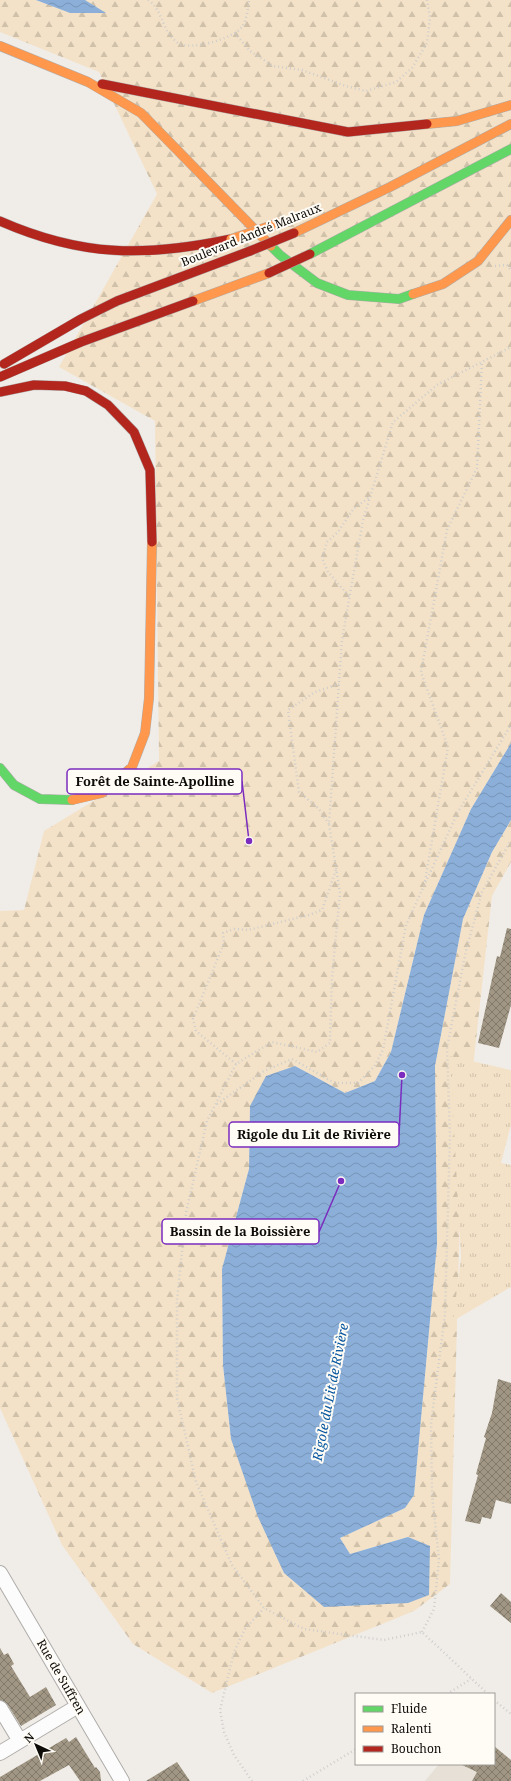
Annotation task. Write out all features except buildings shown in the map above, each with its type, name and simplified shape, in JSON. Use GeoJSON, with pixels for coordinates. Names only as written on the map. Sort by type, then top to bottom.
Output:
{"type":"FeatureCollection","features":[{"type":"Feature","properties":{"kind":"main road"},"geometry":{"type":"LineString","coordinates":[[0,46],[88,82],[141,113],[280,255],[317,283],[348,295],[399,299],[443,284],[478,261],[511,220]]}},
{"type":"Feature","properties":{"kind":"main road"},"geometry":{"type":"LineString","coordinates":[[88,82],[348,132],[457,121],[511,105]]}},
{"type":"Feature","properties":{"kind":"main road","name":"Boulevard André Malraux"},"geometry":{"type":"LineString","coordinates":[[0,366],[81,319],[117,301],[294,233],[390,187],[511,124]]}},
{"type":"Feature","properties":{"kind":"main road"},"geometry":{"type":"LineString","coordinates":[[0,377],[81,342],[269,273],[310,254],[511,149]]}},
{"type":"Feature","properties":{"kind":"main road"},"geometry":{"type":"LineString","coordinates":[[345,198],[390,187]]}},
{"type":"Feature","properties":{"kind":"main road"},"geometry":{"type":"LineString","coordinates":[[0,220],[33,234],[66,244],[99,250],[137,252],[166,251],[208,245],[288,220]]}},
{"type":"Feature","properties":{"kind":"main road"},"geometry":{"type":"LineString","coordinates":[[0,392],[34,385],[65,386],[86,391],[108,406],[134,432],[150,470],[152,540],[149,698],[145,733],[132,767],[102,792],[72,800],[40,799],[14,785],[0,768]]}},
{"type":"Feature","properties":{"kind":"street","name":"Rue de Suffren"},"geometry":{"type":"LineString","coordinates":[[0,1575],[122,1781]]}},
{"type":"Feature","properties":{"kind":"street"},"geometry":{"type":"LineString","coordinates":[[0,1753],[78,1706]]}},
{"type":"Feature","properties":{"kind":"street"},"geometry":{"type":"LineString","coordinates":[[0,1708],[20,1741]]}},
{"type":"Feature","properties":{"kind":"path"},"geometry":{"type":"LineString","coordinates":[[148,0],[158,11],[168,35],[180,44],[202,45],[219,41],[235,33],[241,27],[246,16],[249,0]]}},
{"type":"Feature","properties":{"kind":"path"},"geometry":{"type":"LineString","coordinates":[[235,33],[250,51],[273,66],[302,70],[346,86],[366,91],[396,82],[412,68],[427,43],[430,18],[427,0]]}},
{"type":"Feature","properties":{"kind":"path"},"geometry":{"type":"LineString","coordinates":[[489,262],[494,266],[506,266],[511,270]]}},
{"type":"Feature","properties":{"kind":"path"},"geometry":{"type":"LineString","coordinates":[[422,1632],[384,1640],[304,1629],[264,1608],[232,1565],[196,1482],[177,1398],[177,1300],[186,1213],[207,1121],[236,1064],[272,1042],[317,1052],[330,1043],[332,977],[340,893],[329,824],[342,640],[363,520],[393,422],[437,385],[511,347]]}},
{"type":"Feature","properties":{"kind":"path"},"geometry":{"type":"LineString","coordinates":[[424,886],[448,747],[421,672],[447,530],[477,468],[482,362]]}},
{"type":"Feature","properties":{"kind":"path"},"geometry":{"type":"LineString","coordinates":[[349,596],[328,572],[322,558],[327,542],[338,532],[354,508],[370,497]]}},
{"type":"Feature","properties":{"kind":"path"},"geometry":{"type":"LineString","coordinates":[[329,824],[319,809],[299,792],[288,710],[315,692],[339,684]]}},
{"type":"Feature","properties":{"kind":"path"},"geometry":{"type":"LineString","coordinates":[[216,1105],[264,1071],[292,1059],[335,1083],[358,1083],[374,1067],[382,1050],[406,925],[458,812],[511,725]]}},
{"type":"Feature","properties":{"kind":"path"},"geometry":{"type":"LineString","coordinates":[[422,1632],[434,1609],[439,1558],[432,1494],[431,1424],[445,1314],[450,1136],[447,1047],[466,951],[482,892],[511,840]]}},
{"type":"Feature","properties":{"kind":"path"},"geometry":{"type":"LineString","coordinates":[[236,1064],[196,1031],[192,1020],[224,943],[223,933],[234,929],[248,930],[310,915],[322,910],[336,869]]}},
{"type":"Feature","properties":{"kind":"path"},"geometry":{"type":"LineString","coordinates":[[252,1781],[234,1755],[227,1738],[220,1710],[234,1652],[245,1629],[264,1608]]}},
{"type":"Feature","properties":{"kind":"path"},"geometry":{"type":"LineString","coordinates":[[422,1632],[471,1680],[487,1693]]}},
{"type":"Feature","properties":{"kind":"path"},"geometry":{"type":"LineString","coordinates":[[449,1693],[471,1680]]}},
{"type":"Feature","properties":{"kind":"path"},"geometry":{"type":"LineString","coordinates":[[495,1701],[511,1714]]}},
{"type":"Feature","properties":{"kind":"path"},"geometry":{"type":"LineString","coordinates":[[303,1781],[355,1750]]}},
{"type":"Feature","properties":{"kind":"shaded area"},"geometry":{"type":"Polygon","coordinates":[[[495,1747],[511,1760],[511,1781],[425,1781],[438,1765],[495,1765],[495,1747]]]}},
{"type":"Feature","properties":{"kind":"green space"},"geometry":{"type":"Polygon","coordinates":[[[0,0],[36,0],[70,13],[105,13],[85,0],[511,0],[511,743],[471,809],[424,915],[391,1052],[375,1081],[345,1093],[295,1066],[250,1106],[249,1169],[222,1269],[223,1365],[231,1439],[324,1607],[408,1537],[350,1554],[340,1538],[405,1508],[414,1495],[437,1244],[435,1066],[463,919],[492,852],[511,820],[511,862],[492,896],[461,1176],[450,1584],[414,1611],[212,1693],[133,1644],[62,1545],[0,1408],[0,911],[24,910],[44,831],[159,761],[155,421],[59,367],[157,194],[99,72],[0,32],[0,0]]]}},
{"type":"Feature","properties":{"kind":"green space"},"geometry":{"type":"Polygon","coordinates":[[[450,1056],[511,1070],[511,1125],[501,1163],[511,1165],[511,1287],[453,1321],[461,1257],[450,1056]]]}},
{"type":"Feature","properties":{"kind":"water"},"geometry":{"type":"Polygon","coordinates":[[[36,0],[85,0],[106,13],[70,13],[36,0]]]}},
{"type":"Feature","properties":{"kind":"water"},"geometry":{"type":"Polygon","coordinates":[[[511,743],[511,820],[492,852],[463,919],[435,1066],[437,1244],[414,1495],[405,1508],[340,1538],[350,1554],[408,1537],[430,1546],[429,1595],[408,1603],[324,1607],[284,1573],[258,1517],[231,1439],[223,1365],[222,1269],[249,1169],[250,1106],[266,1076],[295,1066],[345,1093],[375,1081],[391,1052],[424,915],[471,809],[511,743]]]}},
{"type":"Feature","properties":{"kind":"traffic: fast"},"geometry":{"type":"LineString","coordinates":[[310,254],[511,149]]}},
{"type":"Feature","properties":{"kind":"traffic: fast"},"geometry":{"type":"LineString","coordinates":[[271,246],[280,255],[317,283],[348,295],[399,299],[413,294]]}},
{"type":"Feature","properties":{"kind":"traffic: fast"},"geometry":{"type":"LineString","coordinates":[[0,768],[14,785],[40,799],[72,800]]}},
{"type":"Feature","properties":{"kind":"traffic: slow"},"geometry":{"type":"LineString","coordinates":[[0,46],[88,82],[141,113],[271,246]]}},
{"type":"Feature","properties":{"kind":"traffic: slow"},"geometry":{"type":"LineString","coordinates":[[427,124],[457,121],[511,105]]}},
{"type":"Feature","properties":{"kind":"traffic: slow"},"geometry":{"type":"LineString","coordinates":[[294,233],[390,187],[511,124]]}},
{"type":"Feature","properties":{"kind":"traffic: slow"},"geometry":{"type":"LineString","coordinates":[[413,294],[443,284],[478,261],[511,220]]}},
{"type":"Feature","properties":{"kind":"traffic: slow"},"geometry":{"type":"LineString","coordinates":[[231,239],[285,221]]}},
{"type":"Feature","properties":{"kind":"traffic: slow"},"geometry":{"type":"LineString","coordinates":[[193,301],[269,273]]}},
{"type":"Feature","properties":{"kind":"traffic: slow"},"geometry":{"type":"LineString","coordinates":[[72,800],[102,793],[132,767],[145,733],[149,698],[152,542]]}},
{"type":"Feature","properties":{"kind":"traffic: jam"},"geometry":{"type":"LineString","coordinates":[[102,84],[348,132],[427,124]]}},
{"type":"Feature","properties":{"kind":"traffic: jam"},"geometry":{"type":"LineString","coordinates":[[0,221],[30,233],[59,242],[114,250],[142,251],[170,249],[231,239]]}},
{"type":"Feature","properties":{"kind":"traffic: jam"},"geometry":{"type":"LineString","coordinates":[[250,251],[294,233]]}},
{"type":"Feature","properties":{"kind":"traffic: jam"},"geometry":{"type":"LineString","coordinates":[[4,364],[81,319],[117,301],[250,251]]}},
{"type":"Feature","properties":{"kind":"traffic: jam"},"geometry":{"type":"LineString","coordinates":[[269,273],[310,254]]}},
{"type":"Feature","properties":{"kind":"traffic: jam"},"geometry":{"type":"LineString","coordinates":[[0,377],[81,342],[193,301]]}},
{"type":"Feature","properties":{"kind":"traffic: jam"},"geometry":{"type":"LineString","coordinates":[[0,392],[34,385],[65,386],[86,391],[108,405],[134,432],[150,470],[152,542]]}},
{"type":"Feature","properties":{"kind":"place","name":"Forêt de Sainte-Apolline"},"geometry":{"type":"Point","coordinates":[249,841]}},
{"type":"Feature","properties":{"kind":"place","name":"Rigole du Lit de Rivière"},"geometry":{"type":"Point","coordinates":[402,1075]}},
{"type":"Feature","properties":{"kind":"place","name":"Bassin de la Boissière"},"geometry":{"type":"Point","coordinates":[341,1181]}}]}
